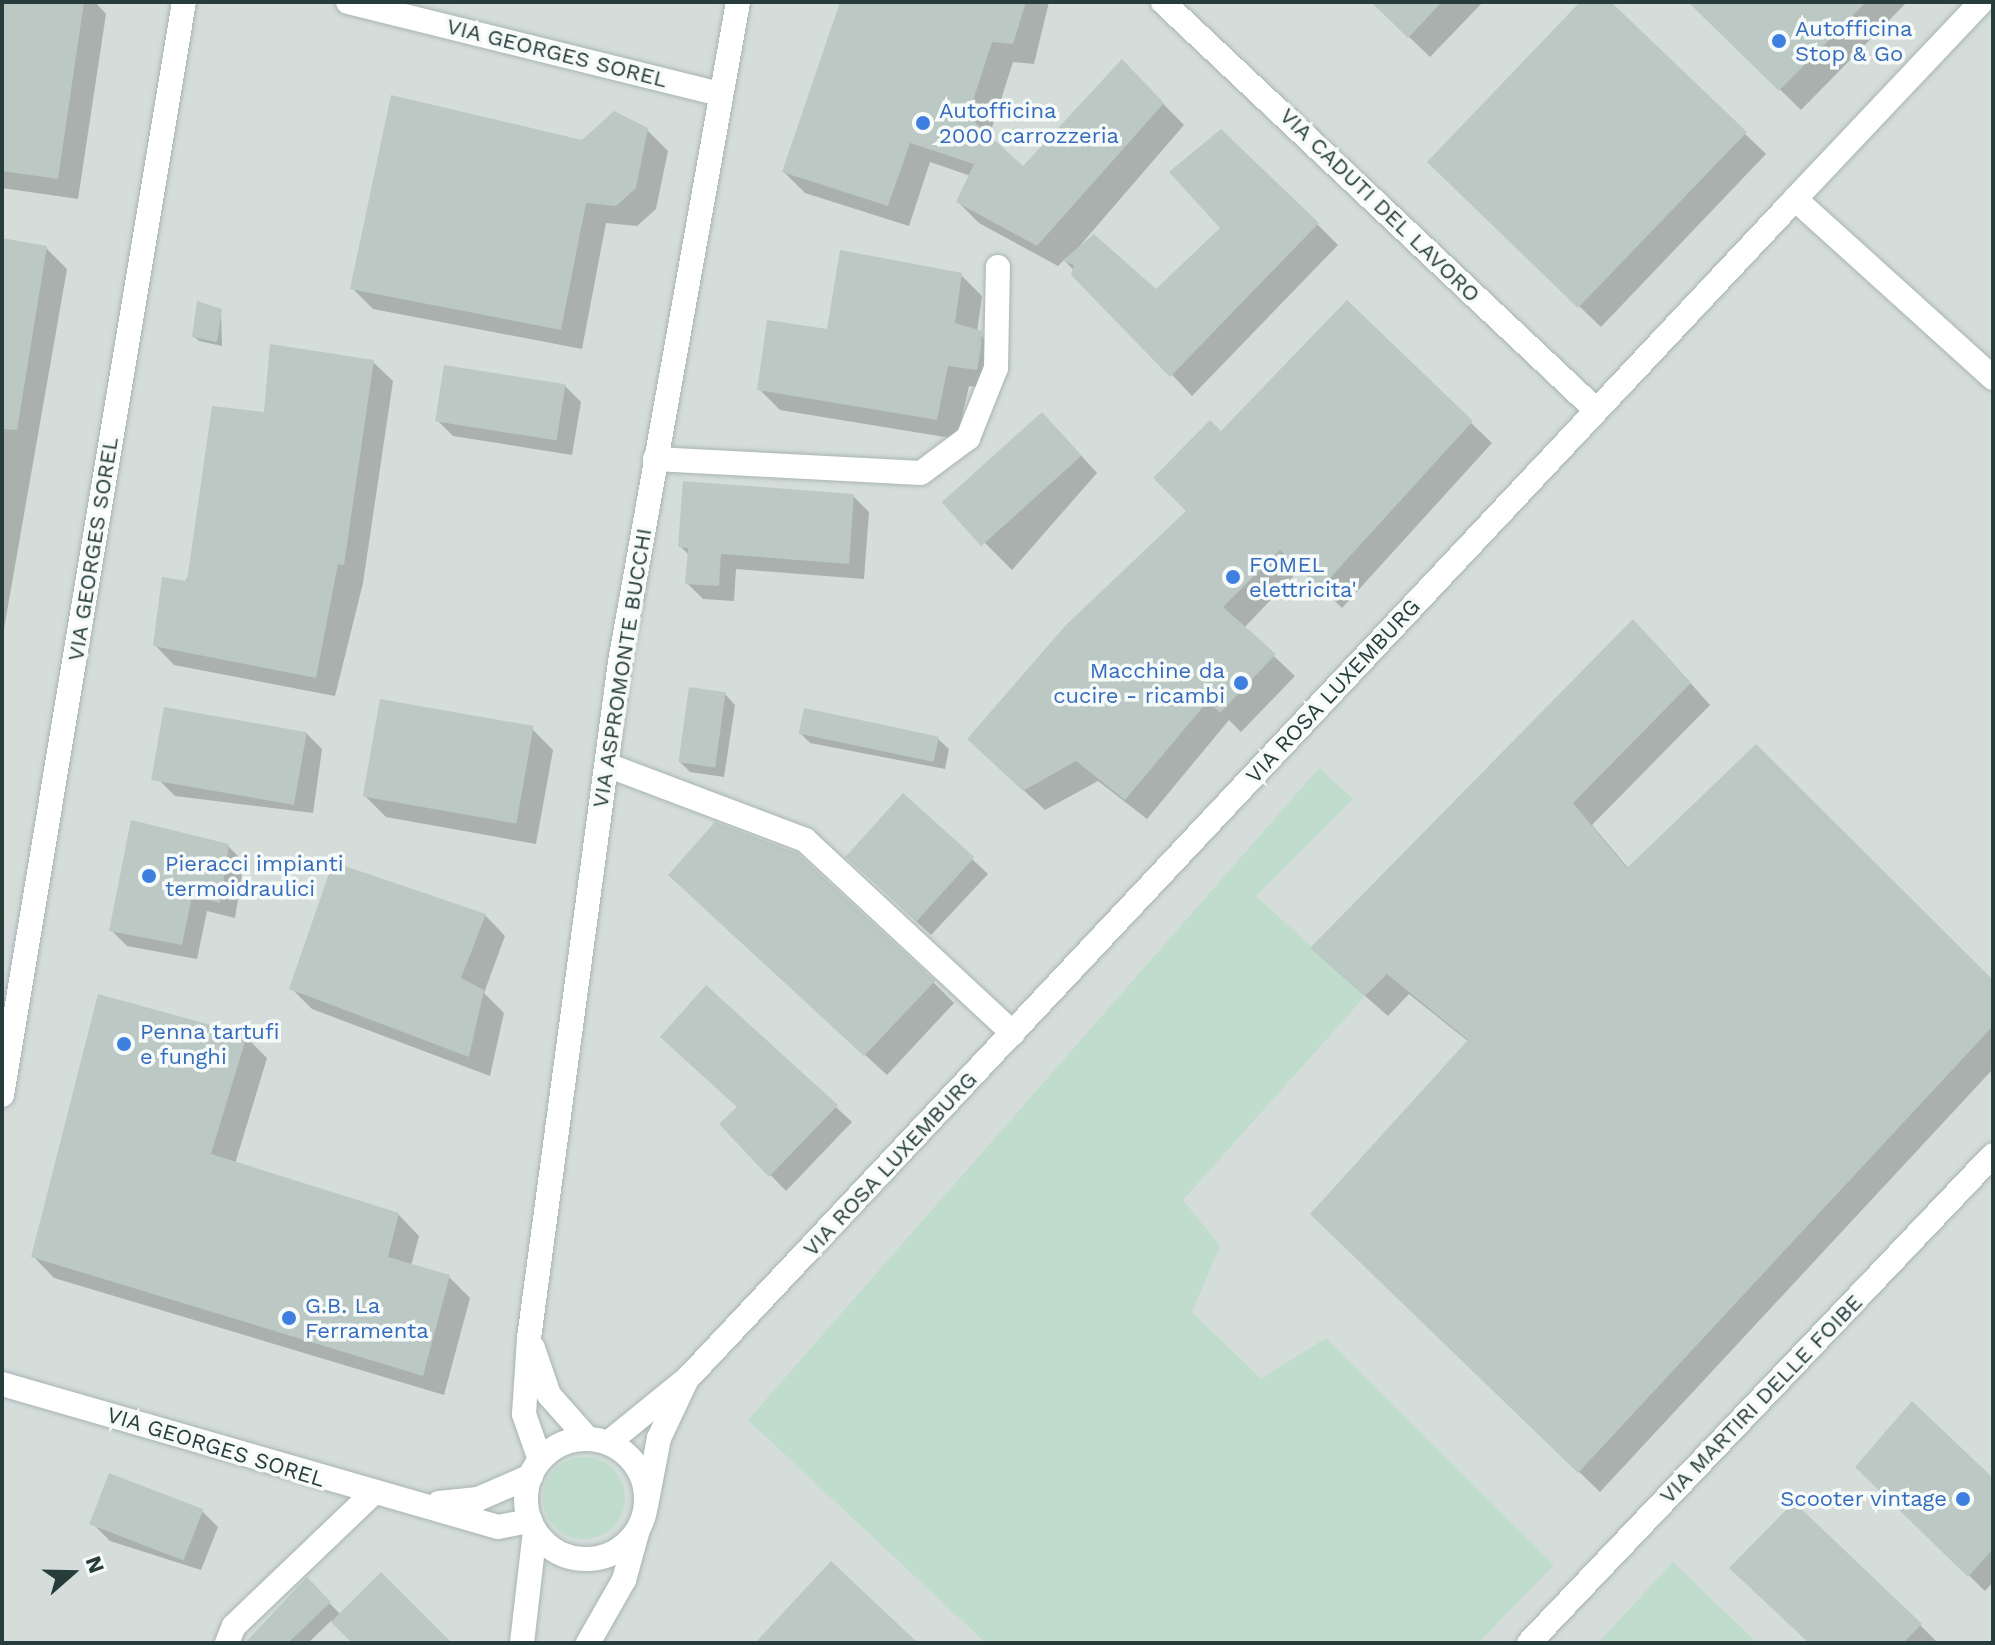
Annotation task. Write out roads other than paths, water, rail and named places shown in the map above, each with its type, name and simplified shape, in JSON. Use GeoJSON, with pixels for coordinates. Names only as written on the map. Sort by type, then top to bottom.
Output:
{"type":"FeatureCollection","features":[{"type":"Feature","properties":{"kind":"street","name":"VIA GEORGES SOREL"},"geometry":{"type":"LineString","coordinates":[[2,1095],[184,2]]}},
{"type":"Feature","properties":{"kind":"street","name":"VIA GEORGES SOREL"},"geometry":{"type":"LineString","coordinates":[[348,2],[720,94]]}},
{"type":"Feature","properties":{"kind":"street","name":"VIA ASPROMONTE BUCCHI"},"geometry":{"type":"LineString","coordinates":[[523,1631],[535,1468],[524,1414],[529,1338],[607,765],[655,459],[738,2]]}},
{"type":"Feature","properties":{"kind":"street","name":"VIA CADUTI DEL LAVORO"},"geometry":{"type":"LineString","coordinates":[[1163,2],[1596,410]]}},
{"type":"Feature","properties":{"kind":"street","name":"VIA ROSA LUXEMBURG"},"geometry":{"type":"LineString","coordinates":[[598,1441],[688,1378],[1981,2]]}},
{"type":"Feature","properties":{"kind":"street"},"geometry":{"type":"LineString","coordinates":[[1795,199],[1993,378]]}},
{"type":"Feature","properties":{"kind":"street"},"geometry":{"type":"LineString","coordinates":[[655,459],[921,473],[968,438],[996,368],[998,267]]}},
{"type":"Feature","properties":{"kind":"street"},"geometry":{"type":"LineString","coordinates":[[607,765],[805,840],[1013,1033]]}},
{"type":"Feature","properties":{"kind":"street","name":"VIA MARTIRI DELLE FOIBE"},"geometry":{"type":"LineString","coordinates":[[1529,1643],[1993,1155]]}},
{"type":"Feature","properties":{"kind":"street","name":"VIA ASPROMONTE BUCCHI"},"geometry":{"type":"LineString","coordinates":[[529,1338],[549,1395],[598,1441],[638,1468],[646,1506]]}},
{"type":"Feature","properties":{"kind":"street","name":"VIA ROSA LUXEMBURG"},"geometry":{"type":"LineString","coordinates":[[646,1506],[659,1438],[688,1378]]}},
{"type":"Feature","properties":{"kind":"street","name":"VIA GEORGES SOREL"},"geometry":{"type":"LineString","coordinates":[[2,1384],[372,1494],[433,1503],[498,1527],[532,1526]]}},
{"type":"Feature","properties":{"kind":"street"},"geometry":{"type":"LineString","coordinates":[[535,1468],[553,1448],[598,1441]]}},
{"type":"Feature","properties":{"kind":"street","name":"VIA GEORGES SOREL"},"geometry":{"type":"LineString","coordinates":[[433,1503],[478,1499],[535,1468]]}},
{"type":"Feature","properties":{"kind":"street"},"geometry":{"type":"LineString","coordinates":[[227,1643],[234,1626],[372,1494]]}},
{"type":"Feature","properties":{"kind":"street"},"geometry":{"type":"LineString","coordinates":[[588,1643],[624,1580],[646,1506]]}},
{"type":"Feature","properties":{"kind":"street"},"geometry":{"type":"LineString","coordinates":[[532,1526],[548,1546],[587,1560],[607,1556],[638,1530]]}},
{"type":"Feature","properties":{"kind":"street"},"geometry":{"type":"LineString","coordinates":[[511,1643],[523,1631]]}},
{"type":"Feature","properties":{"kind":"place","name":"Autofficina Stop & Go"},"geometry":{"type":"Point","coordinates":[1779,41]}},
{"type":"Feature","properties":{"kind":"place","name":"Autofficina 2000 carrozzeria"},"geometry":{"type":"Point","coordinates":[923,123]}},
{"type":"Feature","properties":{"kind":"place","name":"FOMEL elettricita'"},"geometry":{"type":"Point","coordinates":[1233,577]}},
{"type":"Feature","properties":{"kind":"place","name":"Macchine da cucire - ricambi"},"geometry":{"type":"Point","coordinates":[1241,683]}},
{"type":"Feature","properties":{"kind":"place","name":"Pieracci impianti termoidraulici"},"geometry":{"type":"Point","coordinates":[149,876]}},
{"type":"Feature","properties":{"kind":"place","name":"Penna tartufi e funghi"},"geometry":{"type":"Point","coordinates":[124,1044]}},
{"type":"Feature","properties":{"kind":"place","name":"G.B. La Ferramenta"},"geometry":{"type":"Point","coordinates":[289,1318]}},
{"type":"Feature","properties":{"kind":"place","name":"Scooter vintage"},"geometry":{"type":"Point","coordinates":[1963,1499]}}]}
